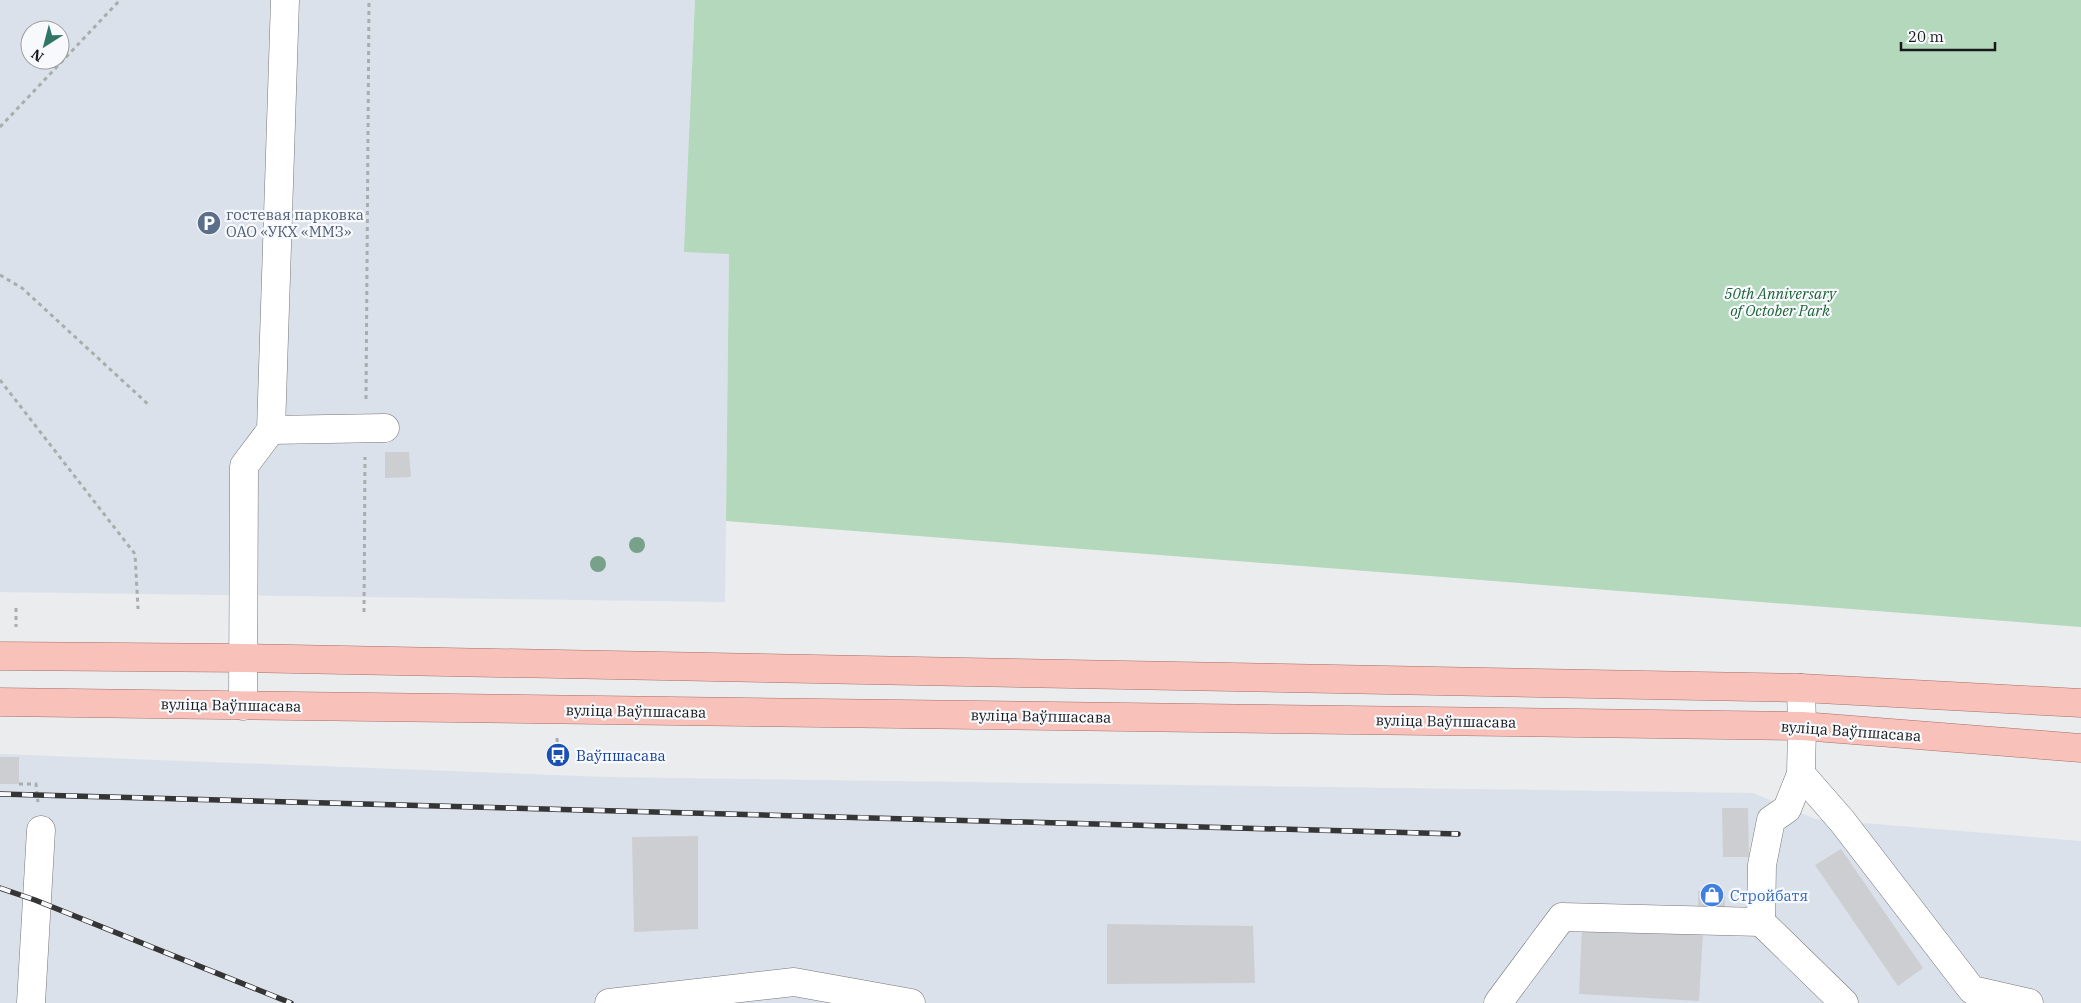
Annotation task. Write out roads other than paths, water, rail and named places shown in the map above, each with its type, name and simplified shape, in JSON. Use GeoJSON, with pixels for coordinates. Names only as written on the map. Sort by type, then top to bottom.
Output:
{"type":"FeatureCollection","features":[{"type":"Feature","properties":{"kind":"main road"},"geometry":{"type":"LineString","coordinates":[[0,656],[244,658],[1801,688],[2081,703]]}},
{"type":"Feature","properties":{"kind":"main road","name":"вуліца Ваўпшасава"},"geometry":{"type":"LineString","coordinates":[[0,702],[1802,726],[2081,748]]}},
{"type":"Feature","properties":{"kind":"lane"},"geometry":{"type":"LineString","coordinates":[[243,706],[244,466],[271,430],[285,0]]}},
{"type":"Feature","properties":{"kind":"lane"},"geometry":{"type":"LineString","coordinates":[[271,430],[362,432]]}},
{"type":"Feature","properties":{"kind":"lane"},"geometry":{"type":"LineString","coordinates":[[1761,922],[1762,865],[1771,820],[1787,809],[1800,774],[1801,688]]}},
{"type":"Feature","properties":{"kind":"lane"},"geometry":{"type":"LineString","coordinates":[[1800,774],[1842,821],[1972,990],[2029,1003]]}},
{"type":"Feature","properties":{"kind":"lane"},"geometry":{"type":"LineString","coordinates":[[31,1003],[41,830]]}},
{"type":"Feature","properties":{"kind":"lane"},"geometry":{"type":"LineString","coordinates":[[1498,1003],[1562,917],[1761,922],[1844,1003]]}},
{"type":"Feature","properties":{"kind":"lane"},"geometry":{"type":"LineString","coordinates":[[609,1003],[794,982],[911,1003]]}},
{"type":"Feature","properties":{"kind":"railway"},"geometry":{"type":"LineString","coordinates":[[0,794],[1458,834]]}},
{"type":"Feature","properties":{"kind":"railway"},"geometry":{"type":"LineString","coordinates":[[0,888],[35,900],[291,1003]]}},
{"type":"Feature","properties":{"kind":"place","name":"гостевая парковка ОАО «УКХ «ММЗ»"},"geometry":{"type":"Point","coordinates":[209,223]}},
{"type":"Feature","properties":{"kind":"place","name":"Ваўпшасава"},"geometry":{"type":"Point","coordinates":[558,755]}},
{"type":"Feature","properties":{"kind":"place","name":"Стройбатя"},"geometry":{"type":"Point","coordinates":[1712,895]}},
{"type":"Feature","properties":{"kind":"park label","name":"50th Anniversary of October Park"},"geometry":{"type":"Point","coordinates":[1780,302]}}]}
